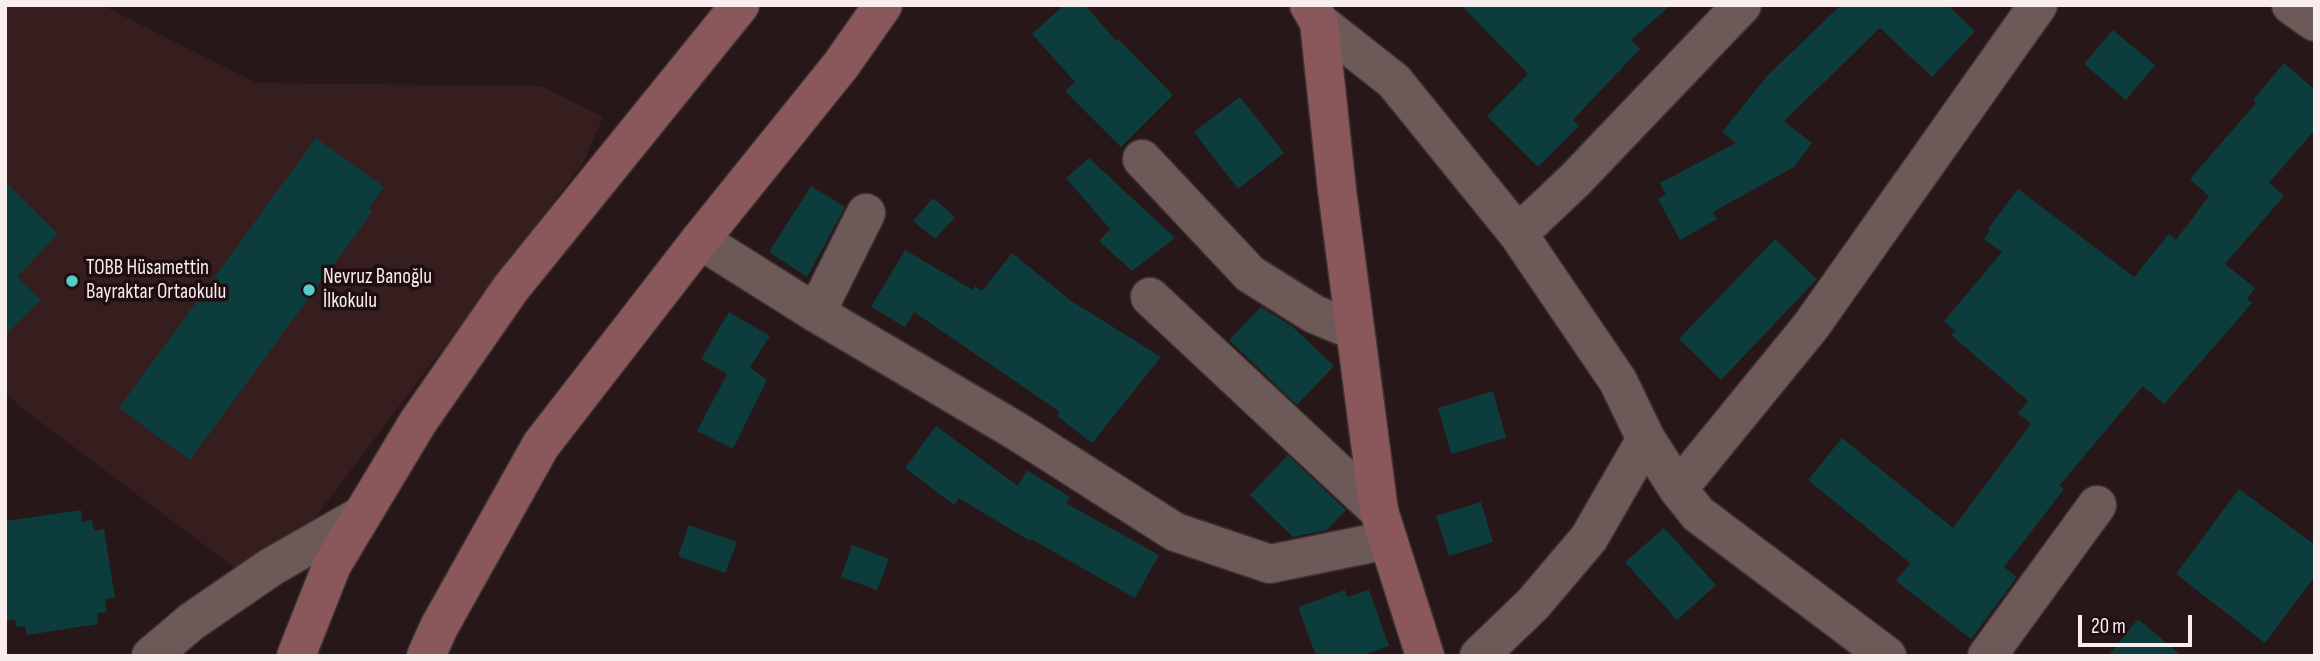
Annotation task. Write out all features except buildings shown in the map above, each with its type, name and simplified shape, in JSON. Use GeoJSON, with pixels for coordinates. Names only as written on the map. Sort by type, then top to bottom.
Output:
{"type":"FeatureCollection","features":[{"type":"Feature","properties":{"kind":"street"},"geometry":{"type":"LineString","coordinates":[[296,656],[332,565],[418,422],[511,288],[740,5]]}},
{"type":"Feature","properties":{"kind":"street"},"geometry":{"type":"LineString","coordinates":[[426,656],[439,627],[541,445],[700,240],[841,65],[883,5]]}},
{"type":"Feature","properties":{"kind":"street"},"geometry":{"type":"LineString","coordinates":[[1518,234],[1575,180],[1742,5]]}},
{"type":"Feature","properties":{"kind":"street"},"geometry":{"type":"LineString","coordinates":[[1678,489],[1811,326],[2038,5]]}},
{"type":"Feature","properties":{"kind":"street"},"geometry":{"type":"LineString","coordinates":[[2291,5],[2315,22]]}},
{"type":"Feature","properties":{"kind":"street"},"geometry":{"type":"LineString","coordinates":[[1314,14],[1394,81],[1518,234],[1618,381],[1646,439],[1678,489],[1698,514],[1887,656]]}},
{"type":"Feature","properties":{"kind":"street"},"geometry":{"type":"LineString","coordinates":[[1314,14],[1355,331],[1384,526],[1425,656]]}},
{"type":"Feature","properties":{"kind":"street"},"geometry":{"type":"LineString","coordinates":[[1142,159],[1250,274],[1314,314],[1355,331]]}},
{"type":"Feature","properties":{"kind":"street"},"geometry":{"type":"LineString","coordinates":[[816,313],[866,213]]}},
{"type":"Feature","properties":{"kind":"street"},"geometry":{"type":"LineString","coordinates":[[700,240],[816,313],[1018,432],[1175,532],[1270,564],[1384,526]]}},
{"type":"Feature","properties":{"kind":"street"},"geometry":{"type":"LineString","coordinates":[[1150,297],[1384,526]]}},
{"type":"Feature","properties":{"kind":"street"},"geometry":{"type":"LineString","coordinates":[[1479,656],[1533,604],[1589,538],[1646,439]]}},
{"type":"Feature","properties":{"kind":"street"},"geometry":{"type":"LineString","coordinates":[[1986,656],[2097,505]]}},
{"type":"Feature","properties":{"kind":"street"},"geometry":{"type":"LineString","coordinates":[[151,656],[191,622],[271,567],[362,515]]}},
{"type":"Feature","properties":{"kind":"shaded area","name":"Nevruz Banoğlu İlkokulu"},"geometry":{"type":"Polygon","coordinates":[[[5,5],[102,5],[256,83],[541,86],[603,117],[583,163],[310,524],[244,575],[22,408],[5,391],[5,5]]]}},
{"type":"Feature","properties":{"kind":"place","name":"TOBB Hüsamettin Bayraktar Ortaokulu"},"geometry":{"type":"Point","coordinates":[72,281]}},
{"type":"Feature","properties":{"kind":"place","name":"Nevruz Banoğlu İlkokulu"},"geometry":{"type":"Point","coordinates":[309,290]}}]}
